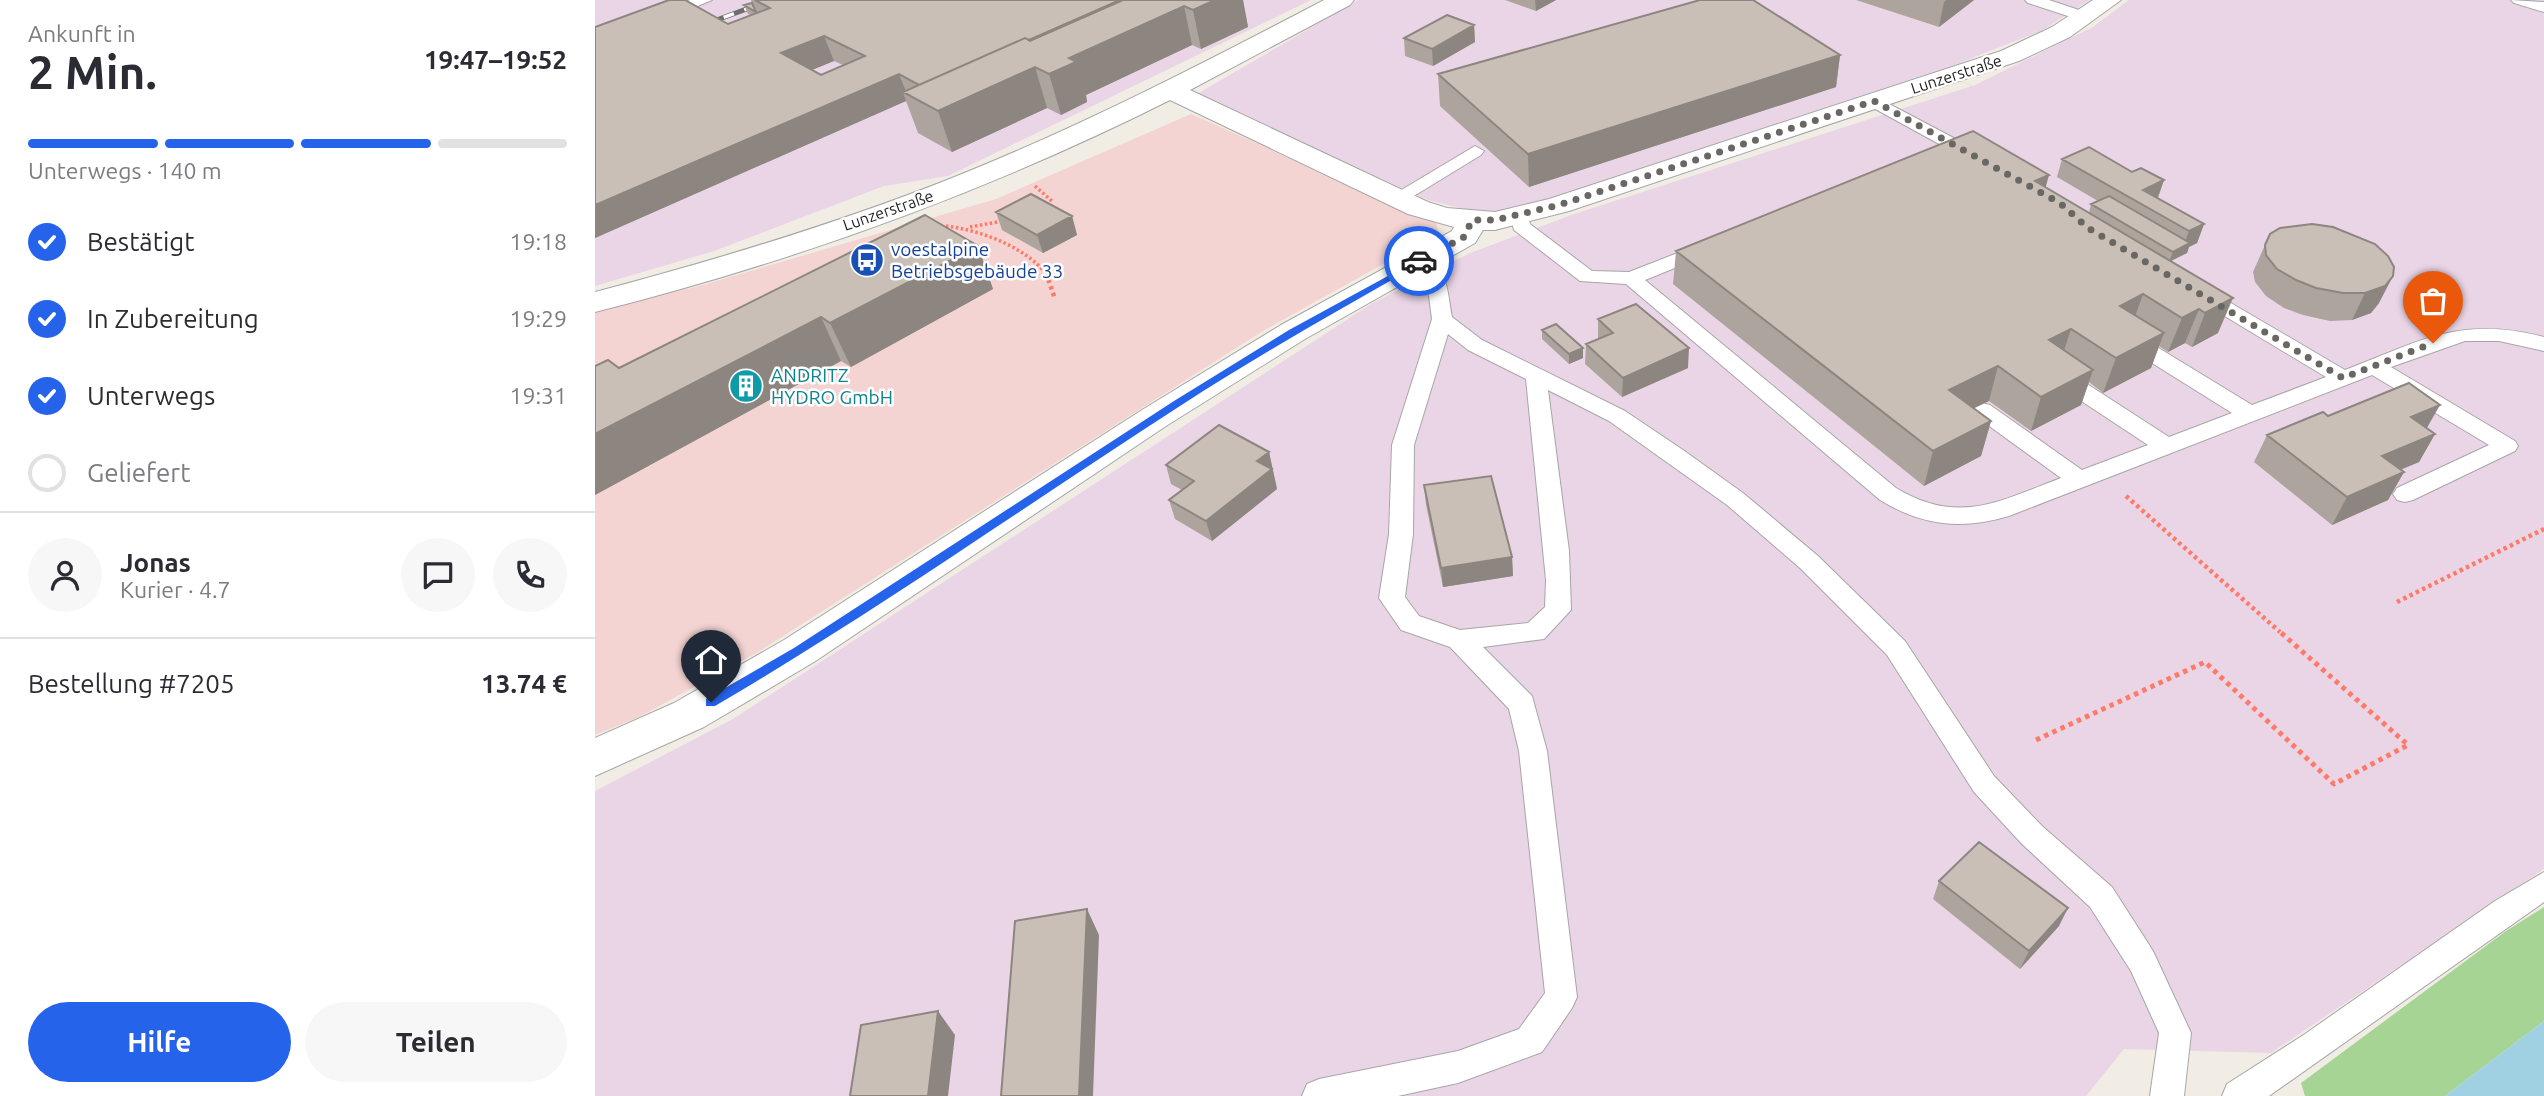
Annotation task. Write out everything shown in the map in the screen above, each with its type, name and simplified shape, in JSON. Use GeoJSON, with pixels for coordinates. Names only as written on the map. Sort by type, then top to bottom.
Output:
{"type":"FeatureCollection","features":[{"type":"Feature","properties":{"kind":"street","name":"Lunzerstraße"},"geometry":{"type":"LineString","coordinates":[[595,302],[781,247],[902,206],[1013,163],[1171,91],[1342,0]]}},
{"type":"Feature","properties":{"kind":"street","name":"Lunzerstraße"},"geometry":{"type":"LineString","coordinates":[[1171,91],[1397,198],[1443,216],[1472,220],[1519,216],[2010,56],[2086,17],[2109,0]]}},
{"type":"Feature","properties":{"kind":"street"},"geometry":{"type":"LineString","coordinates":[[595,758],[689,715],[799,651],[1154,418],[1293,332],[1464,237],[1472,220]]}},
{"type":"Feature","properties":{"kind":"lane"},"geometry":{"type":"LineString","coordinates":[[644,22],[704,0]]}},
{"type":"Feature","properties":{"kind":"lane"},"geometry":{"type":"LineString","coordinates":[[2033,0],[2086,17]]}},
{"type":"Feature","properties":{"kind":"lane"},"geometry":{"type":"LineString","coordinates":[[2519,0],[2544,6]]}},
{"type":"Feature","properties":{"kind":"lane"},"geometry":{"type":"LineString","coordinates":[[1874,101],[1993,166]]}},
{"type":"Feature","properties":{"kind":"lane"},"geometry":{"type":"LineString","coordinates":[[1934,157],[1959,147]]}},
{"type":"Feature","properties":{"kind":"lane"},"geometry":{"type":"LineString","coordinates":[[1397,198],[1475,151]]}},
{"type":"Feature","properties":{"kind":"lane"},"geometry":{"type":"LineString","coordinates":[[1519,216],[1521,226],[1587,277],[1631,278],[1719,243]]}},
{"type":"Feature","properties":{"kind":"lane"},"geometry":{"type":"LineString","coordinates":[[1418,262],[1437,279],[1442,319],[1403,445],[1401,534],[1392,598],[1410,623],[1459,640],[1535,632],[1557,610],[1559,577],[1538,420],[1536,374]]}},
{"type":"Feature","properties":{"kind":"lane"},"geometry":{"type":"LineString","coordinates":[[1631,278],[1908,508],[1934,516],[1964,519],[2001,510],[2453,336],[2475,332],[2500,334],[2544,344]]}},
{"type":"Feature","properties":{"kind":"lane"},"geometry":{"type":"LineString","coordinates":[[2181,282],[2343,378]]}},
{"type":"Feature","properties":{"kind":"lane"},"geometry":{"type":"LineString","coordinates":[[1442,319],[1475,345],[1617,416],[1735,499],[1809,562],[1896,648],[1984,784],[2032,835],[2101,897],[2142,961],[2175,1033],[2167,1096]]}},
{"type":"Feature","properties":{"kind":"lane"},"geometry":{"type":"LineString","coordinates":[[2126,338],[2250,414]]}},
{"type":"Feature","properties":{"kind":"lane"},"geometry":{"type":"LineString","coordinates":[[2373,366],[2507,446],[2405,494]]}},
{"type":"Feature","properties":{"kind":"lane"},"geometry":{"type":"LineString","coordinates":[[2055,373],[2166,446]]}},
{"type":"Feature","properties":{"kind":"lane"},"geometry":{"type":"LineString","coordinates":[[1982,410],[2089,476]]}},
{"type":"Feature","properties":{"kind":"lane"},"geometry":{"type":"LineString","coordinates":[[1319,1096],[1458,1068],[1529,1041],[1561,997],[1533,751],[1523,704],[1459,640]]}},
{"type":"Feature","properties":{"kind":"lane"},"geometry":{"type":"LineString","coordinates":[[2239,1096],[2284,1069],[2495,916],[2544,885]]}},
{"type":"Feature","properties":{"kind":"path"},"geometry":{"type":"LineString","coordinates":[[1041,206],[1053,202]]}},
{"type":"Feature","properties":{"kind":"path"},"geometry":{"type":"LineString","coordinates":[[939,226],[967,228],[1008,220]]}},
{"type":"Feature","properties":{"kind":"path"},"geometry":{"type":"LineString","coordinates":[[967,228],[1036,264],[1046,273],[1055,299]]}},
{"type":"Feature","properties":{"kind":"path"},"geometry":{"type":"LineString","coordinates":[[2036,740],[2205,662],[2334,784],[2408,745],[2089,476]]}},
{"type":"Feature","properties":{"kind":"path"},"geometry":{"type":"LineString","coordinates":[[2397,602],[2544,529]]}},
{"type":"Feature","properties":{"kind":"shaded area"},"geometry":{"type":"Polygon","coordinates":[[[595,0],[1311,0],[948,176],[884,186],[714,251],[595,286],[595,0]]]}},
{"type":"Feature","properties":{"kind":"shaded area"},"geometry":{"type":"Polygon","coordinates":[[[1358,0],[2090,0],[2041,31],[1939,71],[1973,86],[2093,27],[2129,0],[2544,0],[2544,869],[2271,1053],[2124,1049],[2086,1096],[595,1096],[595,791],[733,719],[1371,304],[1470,253],[1574,214],[1972,86],[1937,71],[1548,199],[1507,210],[1476,212],[1428,200],[1197,94],[1358,0]]]}},
{"type":"Feature","properties":{"kind":"shaded area"},"geometry":{"type":"Polygon","coordinates":[[[1191,114],[1436,223],[1439,233],[1263,331],[758,652],[639,717],[595,735],[595,313],[706,284],[996,199],[1191,114]]]}},
{"type":"Feature","properties":{"kind":"green space"},"geometry":{"type":"Polygon","coordinates":[[[2544,907],[2544,1021],[2445,1096],[2305,1096],[2301,1083],[2506,931],[2544,907]]]}},
{"type":"Feature","properties":{"kind":"water"},"geometry":{"type":"Polygon","coordinates":[[[2544,1021],[2544,1096],[2445,1096],[2544,1021]]]}},
{"type":"Feature","properties":{"kind":"building"},"geometry":{"type":"Polygon","coordinates":[[[669,0],[685,0],[728,24],[770,8],[755,0],[1120,0],[919,85],[899,74],[595,205],[595,27],[669,0]],[[824,36],[781,53],[821,75],[865,56],[824,36]]]}},
{"type":"Feature","properties":{"kind":"building"},"geometry":{"type":"Polygon","coordinates":[[[1123,0],[1215,0],[1193,10],[1184,6],[1069,58],[1076,62],[1049,74],[1035,67],[938,111],[903,92],[1025,38],[1030,41],[1123,0]]]}},
{"type":"Feature","properties":{"kind":"building"},"geometry":{"type":"Polygon","coordinates":[[[1700,0],[1753,0],[1840,55],[1528,154],[1438,74],[1700,0]]]}},
{"type":"Feature","properties":{"kind":"building"},"geometry":{"type":"Polygon","coordinates":[[[752,3],[756,12],[744,5],[752,3]]]}},
{"type":"Feature","properties":{"kind":"building"},"geometry":{"type":"Polygon","coordinates":[[[1447,15],[1474,25],[1432,49],[1404,38],[1447,15]]]}},
{"type":"Feature","properties":{"kind":"building"},"geometry":{"type":"Polygon","coordinates":[[[1973,131],[2049,175],[2035,181],[2233,298],[2205,313],[2199,309],[2182,318],[2143,294],[2120,306],[2164,333],[2116,358],[2071,329],[2049,340],[2093,370],[2041,397],[1998,366],[1949,390],[1991,421],[1933,451],[1676,251],[1973,131]]]}},
{"type":"Feature","properties":{"kind":"building"},"geometry":{"type":"Polygon","coordinates":[[[2089,147],[2132,172],[2141,168],[2164,180],[2143,190],[2204,224],[2189,231],[2062,159],[2089,147]]]}},
{"type":"Feature","properties":{"kind":"building"},"geometry":{"type":"Polygon","coordinates":[[[1031,194],[1072,216],[1037,235],[996,212],[1031,194]]]}},
{"type":"Feature","properties":{"kind":"building"},"geometry":{"type":"Polygon","coordinates":[[[2109,196],[2190,243],[2173,252],[2091,204],[2109,196]]]}},
{"type":"Feature","properties":{"kind":"building"},"geometry":{"type":"Polygon","coordinates":[[[925,215],[978,246],[830,323],[821,317],[595,434],[595,366],[608,360],[619,368],[925,215]]]}},
{"type":"Feature","properties":{"kind":"building"},"geometry":{"type":"Polygon","coordinates":[[[2312,224],[2333,227],[2375,244],[2388,256],[2394,267],[2393,276],[2385,286],[2365,293],[2343,293],[2316,288],[2277,269],[2266,255],[2265,245],[2270,234],[2280,228],[2312,224]]]}},
{"type":"Feature","properties":{"kind":"building"},"geometry":{"type":"Polygon","coordinates":[[[1636,304],[1689,348],[1623,378],[1586,344],[1613,333],[1598,319],[1636,304]]]}},
{"type":"Feature","properties":{"kind":"building"},"geometry":{"type":"Polygon","coordinates":[[[1556,324],[1583,348],[1569,354],[1542,330],[1556,324]]]}},
{"type":"Feature","properties":{"kind":"building"},"geometry":{"type":"Polygon","coordinates":[[[2409,383],[2440,405],[2411,417],[2435,434],[2382,456],[2404,472],[2347,497],[2267,435],[2323,412],[2328,416],[2409,383]]]}},
{"type":"Feature","properties":{"kind":"building"},"geometry":{"type":"Polygon","coordinates":[[[1219,425],[1269,452],[1257,461],[1272,469],[1206,521],[1169,500],[1194,481],[1166,465],[1219,425]]]}},
{"type":"Feature","properties":{"kind":"building"},"geometry":{"type":"Polygon","coordinates":[[[1491,476],[1512,557],[1441,568],[1424,485],[1491,476]]]}},
{"type":"Feature","properties":{"kind":"building"},"geometry":{"type":"Polygon","coordinates":[[[1979,842],[2068,908],[2029,951],[1939,881],[1979,842]]]}},
{"type":"Feature","properties":{"kind":"building"},"geometry":{"type":"Polygon","coordinates":[[[1087,909],[1079,1096],[1001,1096],[1015,921],[1087,909]]]}},
{"type":"Feature","properties":{"kind":"building"},"geometry":{"type":"Polygon","coordinates":[[[938,1011],[928,1096],[850,1096],[861,1025],[938,1011]]]}},
{"type":"Feature","properties":{"kind":"railway"},"geometry":{"type":"LineString","coordinates":[[703,25],[771,0]]}},
{"type":"Feature","properties":{"kind":"way so far"},"geometry":{"type":"LineString","coordinates":[[1419,261],[1464,237],[1472,220],[1519,216],[1559,205],[1874,101],[2060,203],[2088,228],[2343,378],[2433,343]]}},
{"type":"Feature","properties":{"kind":"place","name":"voestalpine Betriebsgebäude 33"},"geometry":{"type":"Point","coordinates":[867,260]}},
{"type":"Feature","properties":{"kind":"place","name":"ANDRITZ HYDRO GmbH"},"geometry":{"type":"Point","coordinates":[746,386]}},
{"type":"Feature","properties":{"kind":"route"},"geometry":{"type":"LineString","coordinates":[[711,702],[799,651],[1177,403],[1293,332],[1419,261]]}}]}
